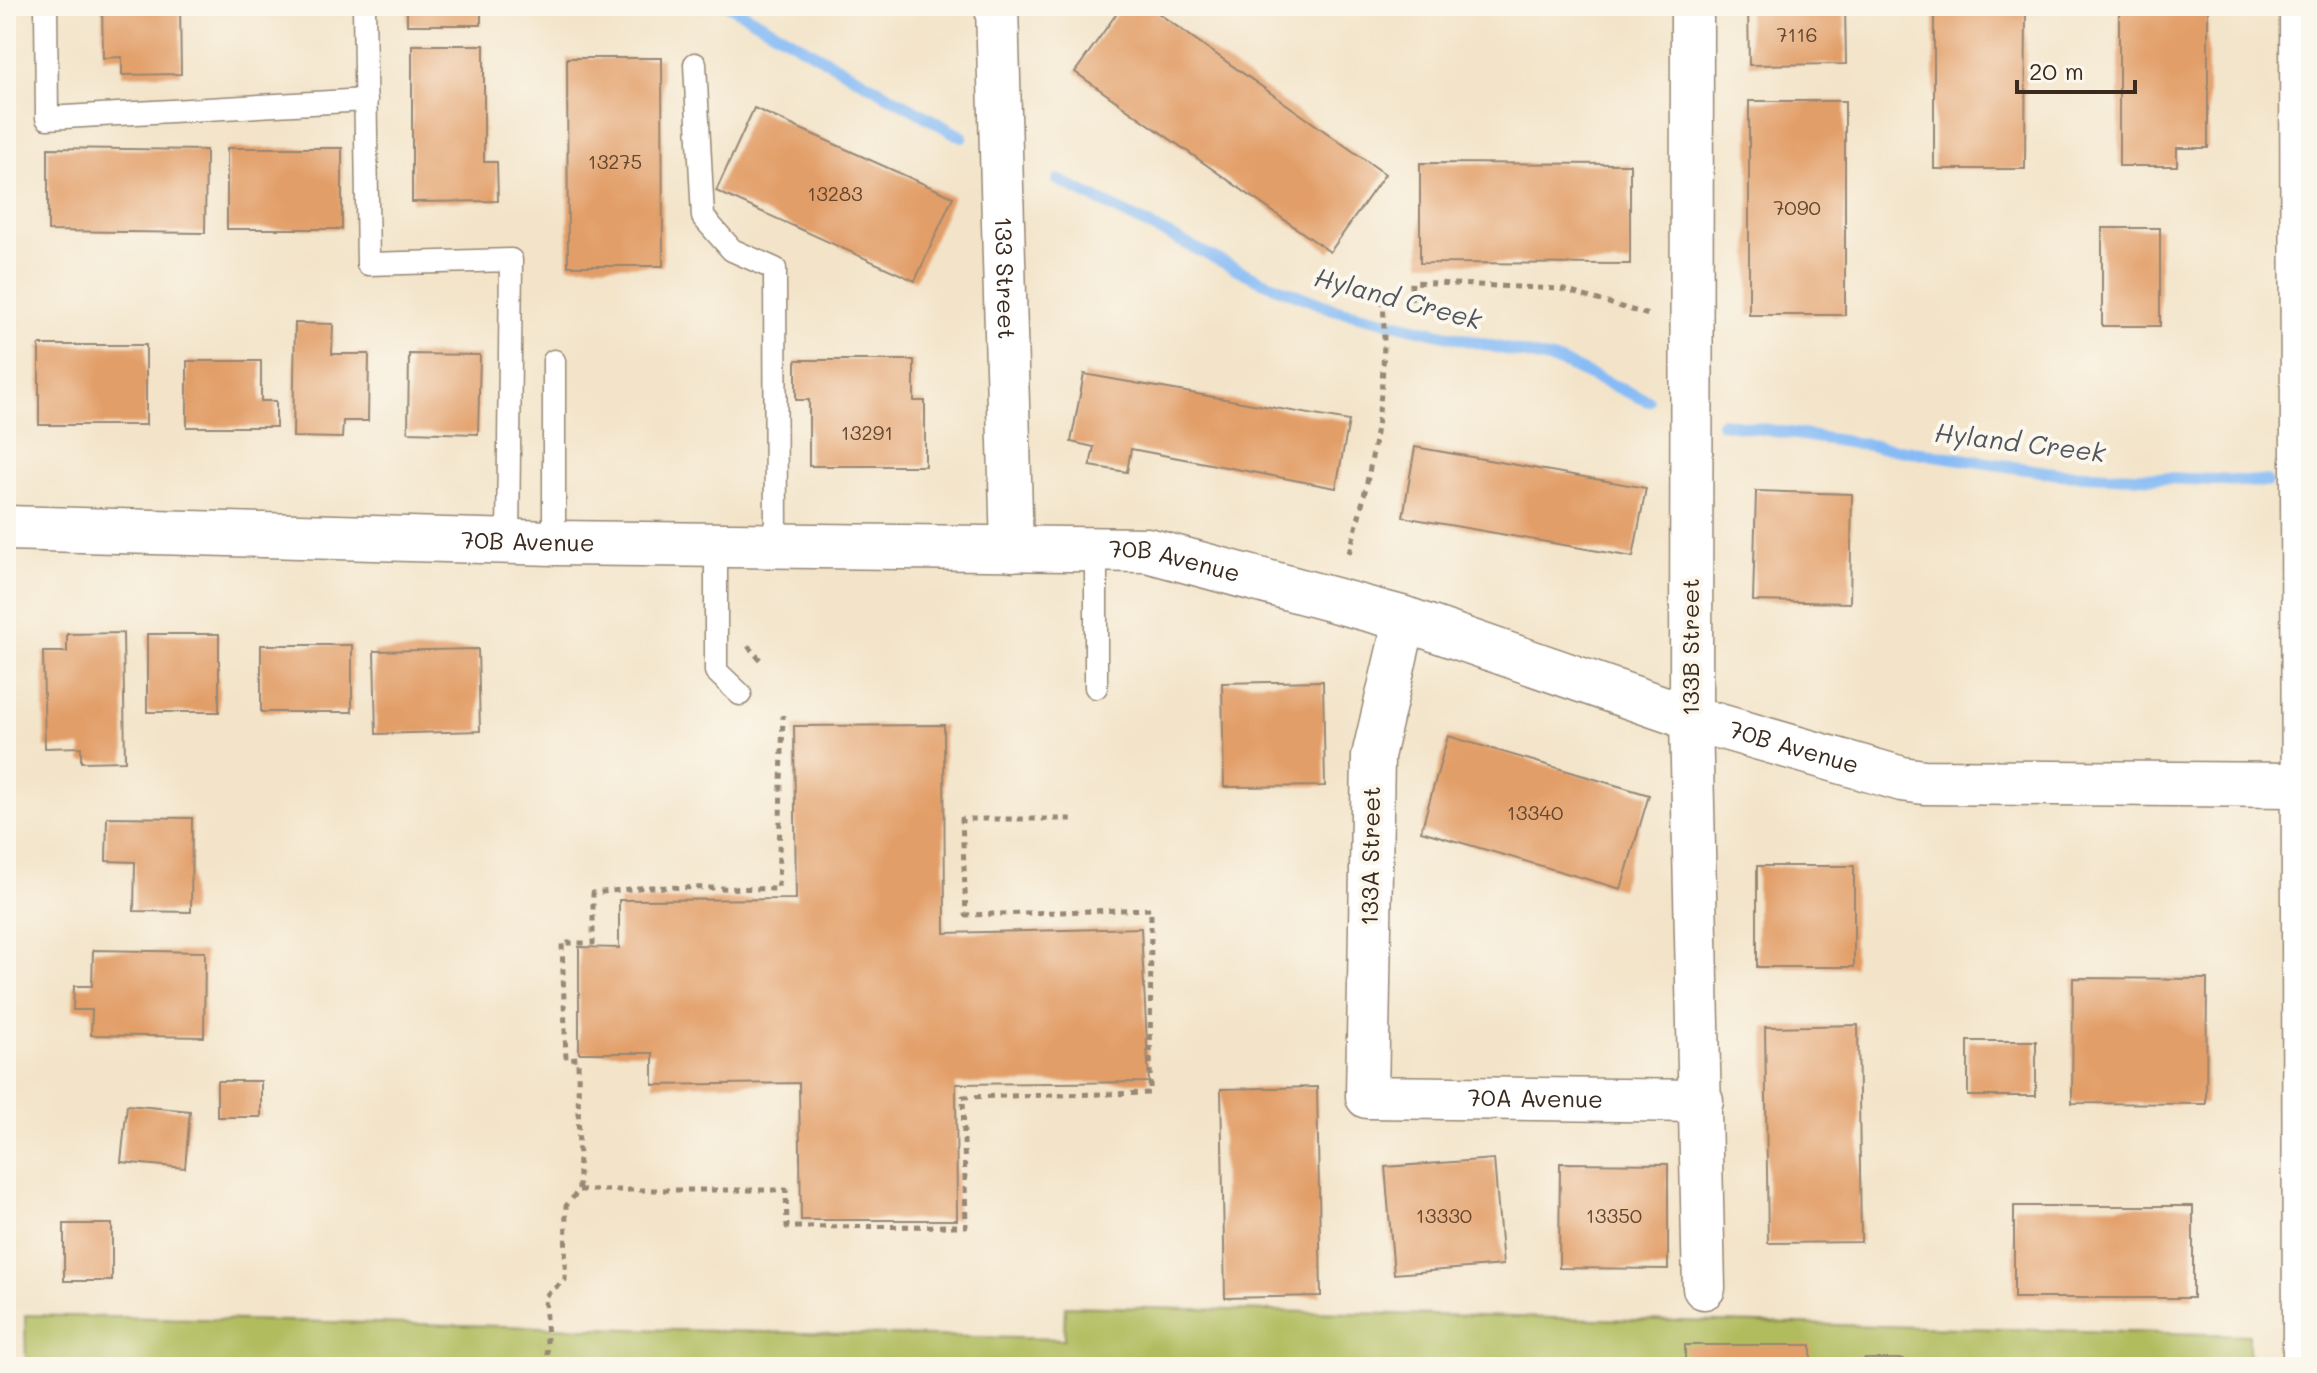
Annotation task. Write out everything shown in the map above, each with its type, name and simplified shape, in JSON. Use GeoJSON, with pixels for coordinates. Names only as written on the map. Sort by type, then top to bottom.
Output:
{"type":"FeatureCollection","features":[{"type":"Feature","properties":{"kind":"street","name":"133 Street"},"geometry":{"type":"LineString","coordinates":[[997,6],[1012,550]]}},
{"type":"Feature","properties":{"kind":"street","name":"133B Street"},"geometry":{"type":"LineString","coordinates":[[1692,6],[1691,718],[1704,1288]]}},
{"type":"Feature","properties":{"kind":"street"},"geometry":{"type":"LineString","coordinates":[[2302,6],[2308,204],[2307,1350]]}},
{"type":"Feature","properties":{"kind":"street","name":"70B Avenue"},"geometry":{"type":"LineString","coordinates":[[6,528],[554,543],[1147,550],[1405,619],[1691,718],[1880,773],[1924,782],[2308,785]]}},
{"type":"Feature","properties":{"kind":"street","name":"133A Street"},"geometry":{"type":"LineString","coordinates":[[1367,1097],[1373,756],[1405,619]]}},
{"type":"Feature","properties":{"kind":"street","name":"70A Avenue"},"geometry":{"type":"LineString","coordinates":[[1367,1097],[1702,1101]]}},
{"type":"Feature","properties":{"kind":"lane"},"geometry":{"type":"LineString","coordinates":[[46,6],[47,118],[366,100]]}},
{"type":"Feature","properties":{"kind":"lane"},"geometry":{"type":"LineString","coordinates":[[364,6],[368,264],[511,260],[508,541]]}},
{"type":"Feature","properties":{"kind":"lane"},"geometry":{"type":"LineString","coordinates":[[695,64],[703,217],[732,250],[775,269],[776,545]]}},
{"type":"Feature","properties":{"kind":"lane"},"geometry":{"type":"LineString","coordinates":[[554,361],[554,543]]}},
{"type":"Feature","properties":{"kind":"lane"},"geometry":{"type":"LineString","coordinates":[[716,544],[716,671],[740,694]]}},
{"type":"Feature","properties":{"kind":"lane"},"geometry":{"type":"LineString","coordinates":[[1096,550],[1096,687]]}},
{"type":"Feature","properties":{"kind":"path"},"geometry":{"type":"LineString","coordinates":[[1349,553],[1371,476],[1386,350],[1383,299],[1411,303],[1412,282],[1561,289],[1691,327]]}},
{"type":"Feature","properties":{"kind":"path"},"geometry":{"type":"LineString","coordinates":[[548,1367],[545,1296],[565,1280],[566,1206],[579,1190],[578,1058],[566,1059],[562,943],[593,943],[593,893],[648,887],[778,889],[783,715]]}},
{"type":"Feature","properties":{"kind":"path"},"geometry":{"type":"LineString","coordinates":[[579,1190],[786,1190],[787,1227],[966,1226],[963,1097],[1150,1093],[1151,909],[966,915],[962,819],[1073,819]]}},
{"type":"Feature","properties":{"kind":"green space"},"geometry":{"type":"Polygon","coordinates":[[[1065,1306],[2249,1335],[2249,1367],[26,1367],[25,1315],[1064,1339],[1065,1306]]]}},
{"type":"Feature","properties":{"kind":"building"},"geometry":{"type":"Polygon","coordinates":[[[102,6],[180,6],[181,74],[122,75],[122,57],[103,58],[102,6]]]}},
{"type":"Feature","properties":{"kind":"building"},"geometry":{"type":"Polygon","coordinates":[[[407,6],[481,6],[481,25],[407,25],[407,6]]]}},
{"type":"Feature","properties":{"kind":"building"},"geometry":{"type":"Polygon","coordinates":[[[1122,6],[1148,6],[1385,174],[1330,252],[1075,72],[1122,6]]]}},
{"type":"Feature","properties":{"kind":"building"},"geometry":{"type":"Polygon","coordinates":[[[1748,6],[1845,6],[1846,64],[1749,65],[1748,6]]]}},
{"type":"Feature","properties":{"kind":"building"},"geometry":{"type":"Polygon","coordinates":[[[1934,6],[2026,6],[2025,169],[1934,169],[1934,6]]]}},
{"type":"Feature","properties":{"kind":"building"},"geometry":{"type":"Polygon","coordinates":[[[2119,6],[2208,6],[2208,148],[2177,148],[2177,166],[2119,166],[2119,6]]]}},
{"type":"Feature","properties":{"kind":"building"},"geometry":{"type":"Polygon","coordinates":[[[412,45],[484,45],[484,162],[497,162],[498,201],[412,202],[412,45]]]}},
{"type":"Feature","properties":{"kind":"building"},"geometry":{"type":"Polygon","coordinates":[[[567,58],[662,58],[663,266],[568,266],[567,58]]]}},
{"type":"Feature","properties":{"kind":"building"},"geometry":{"type":"Polygon","coordinates":[[[1749,101],[1845,101],[1845,315],[1749,315],[1749,101]]]}},
{"type":"Feature","properties":{"kind":"building"},"geometry":{"type":"Polygon","coordinates":[[[754,108],[953,197],[915,281],[716,191],[754,108]]]}},
{"type":"Feature","properties":{"kind":"building"},"geometry":{"type":"Polygon","coordinates":[[[48,148],[206,150],[205,233],[48,231],[48,148]]]}},
{"type":"Feature","properties":{"kind":"building"},"geometry":{"type":"Polygon","coordinates":[[[227,148],[342,148],[342,229],[227,229],[227,148]]]}},
{"type":"Feature","properties":{"kind":"building"},"geometry":{"type":"Polygon","coordinates":[[[1420,163],[1630,164],[1630,264],[1420,263],[1420,163]]]}},
{"type":"Feature","properties":{"kind":"building"},"geometry":{"type":"Polygon","coordinates":[[[2102,228],[2160,228],[2160,326],[2102,326],[2102,228]]]}},
{"type":"Feature","properties":{"kind":"building"},"geometry":{"type":"Polygon","coordinates":[[[295,323],[333,324],[332,354],[369,354],[368,421],[343,421],[342,438],[293,437],[295,323]]]}},
{"type":"Feature","properties":{"kind":"building"},"geometry":{"type":"Polygon","coordinates":[[[39,345],[146,345],[146,425],[39,425],[39,345]]]}},
{"type":"Feature","properties":{"kind":"building"},"geometry":{"type":"Polygon","coordinates":[[[409,354],[480,355],[478,434],[408,432],[409,354]]]}},
{"type":"Feature","properties":{"kind":"building"},"geometry":{"type":"Polygon","coordinates":[[[796,360],[914,360],[914,401],[925,401],[925,466],[809,466],[809,400],[796,400],[796,360]]]}},
{"type":"Feature","properties":{"kind":"building"},"geometry":{"type":"Polygon","coordinates":[[[187,361],[261,361],[261,401],[276,401],[276,427],[187,427],[187,361]]]}},
{"type":"Feature","properties":{"kind":"building"},"geometry":{"type":"Polygon","coordinates":[[[1084,374],[1349,421],[1336,488],[1131,449],[1127,472],[1090,466],[1094,447],[1071,442],[1084,374]]]}},
{"type":"Feature","properties":{"kind":"building"},"geometry":{"type":"Polygon","coordinates":[[[1415,447],[1646,488],[1633,557],[1403,517],[1415,447]]]}},
{"type":"Feature","properties":{"kind":"building"},"geometry":{"type":"Polygon","coordinates":[[[1756,491],[1852,494],[1850,603],[1753,601],[1756,491]]]}},
{"type":"Feature","properties":{"kind":"building"},"geometry":{"type":"Polygon","coordinates":[[[123,633],[125,761],[81,762],[81,747],[45,748],[43,652],[67,652],[67,634],[123,633]]]}},
{"type":"Feature","properties":{"kind":"building"},"geometry":{"type":"Polygon","coordinates":[[[147,634],[219,634],[219,712],[147,712],[147,634]]]}},
{"type":"Feature","properties":{"kind":"building"},"geometry":{"type":"Polygon","coordinates":[[[261,645],[352,645],[352,712],[261,712],[261,645]]]}},
{"type":"Feature","properties":{"kind":"building"},"geometry":{"type":"Polygon","coordinates":[[[478,649],[480,731],[376,734],[374,651],[478,649]]]}},
{"type":"Feature","properties":{"kind":"building"},"geometry":{"type":"Polygon","coordinates":[[[1323,681],[1325,786],[1224,787],[1222,683],[1323,681]]]}},
{"type":"Feature","properties":{"kind":"building"},"geometry":{"type":"Polygon","coordinates":[[[944,725],[945,933],[1141,928],[1149,1082],[956,1084],[957,1220],[801,1220],[799,1083],[653,1085],[653,1053],[579,1053],[579,947],[619,948],[619,900],[796,899],[794,726],[944,725]]]}},
{"type":"Feature","properties":{"kind":"building"},"geometry":{"type":"Polygon","coordinates":[[[1448,736],[1649,795],[1621,889],[1421,831],[1448,736]]]}},
{"type":"Feature","properties":{"kind":"building"},"geometry":{"type":"Polygon","coordinates":[[[107,817],[192,818],[191,912],[134,911],[135,862],[106,861],[107,817]]]}},
{"type":"Feature","properties":{"kind":"building"},"geometry":{"type":"Polygon","coordinates":[[[1757,866],[1854,866],[1854,967],[1757,967],[1757,866]]]}},
{"type":"Feature","properties":{"kind":"building"},"geometry":{"type":"Polygon","coordinates":[[[93,950],[205,952],[204,1037],[91,1035],[92,1010],[73,1010],[74,986],[92,986],[93,950]]]}},
{"type":"Feature","properties":{"kind":"building"},"geometry":{"type":"Polygon","coordinates":[[[2073,978],[2207,979],[2206,1104],[2072,1103],[2073,978]]]}},
{"type":"Feature","properties":{"kind":"building"},"geometry":{"type":"Polygon","coordinates":[[[1858,1025],[1861,1242],[1768,1243],[1765,1027],[1858,1025]]]}},
{"type":"Feature","properties":{"kind":"building"},"geometry":{"type":"Polygon","coordinates":[[[1968,1041],[2036,1041],[2036,1096],[1968,1096],[1968,1041]]]}},
{"type":"Feature","properties":{"kind":"building"},"geometry":{"type":"Polygon","coordinates":[[[217,1081],[261,1081],[261,1117],[217,1117],[217,1081]]]}},
{"type":"Feature","properties":{"kind":"building"},"geometry":{"type":"Polygon","coordinates":[[[1317,1087],[1321,1296],[1225,1298],[1221,1089],[1317,1087]]]}},
{"type":"Feature","properties":{"kind":"building"},"geometry":{"type":"Polygon","coordinates":[[[127,1105],[190,1111],[185,1168],[121,1162],[127,1105]]]}},
{"type":"Feature","properties":{"kind":"building"},"geometry":{"type":"Polygon","coordinates":[[[1494,1159],[1503,1265],[1394,1274],[1385,1167],[1494,1159]]]}},
{"type":"Feature","properties":{"kind":"building"},"geometry":{"type":"Polygon","coordinates":[[[1560,1163],[1668,1164],[1668,1269],[1559,1268],[1560,1163]]]}},
{"type":"Feature","properties":{"kind":"building"},"geometry":{"type":"Polygon","coordinates":[[[2014,1206],[2193,1206],[2193,1298],[2014,1298],[2014,1206]]]}},
{"type":"Feature","properties":{"kind":"building"},"geometry":{"type":"Polygon","coordinates":[[[64,1224],[112,1224],[112,1281],[64,1281],[64,1224]]]}},
{"type":"Feature","properties":{"kind":"building"},"geometry":{"type":"Polygon","coordinates":[[[1685,1345],[1811,1345],[1811,1367],[1685,1367],[1685,1345]]]}},
{"type":"Feature","properties":{"kind":"building"},"geometry":{"type":"Polygon","coordinates":[[[1864,1359],[1904,1359],[1904,1367],[1864,1367],[1864,1359]]]}},
{"type":"Feature","properties":{"kind":"waterway","name":"Hyland Creek"},"geometry":{"type":"LineString","coordinates":[[730,6],[962,137]]}},
{"type":"Feature","properties":{"kind":"waterway","name":"Hyland Creek"},"geometry":{"type":"LineString","coordinates":[[1058,180],[1257,279],[1333,309],[1561,362],[1648,401]]}},
{"type":"Feature","properties":{"kind":"waterway","name":"Hyland Creek"},"geometry":{"type":"LineString","coordinates":[[1722,423],[2060,474],[2266,482]]}}]}
